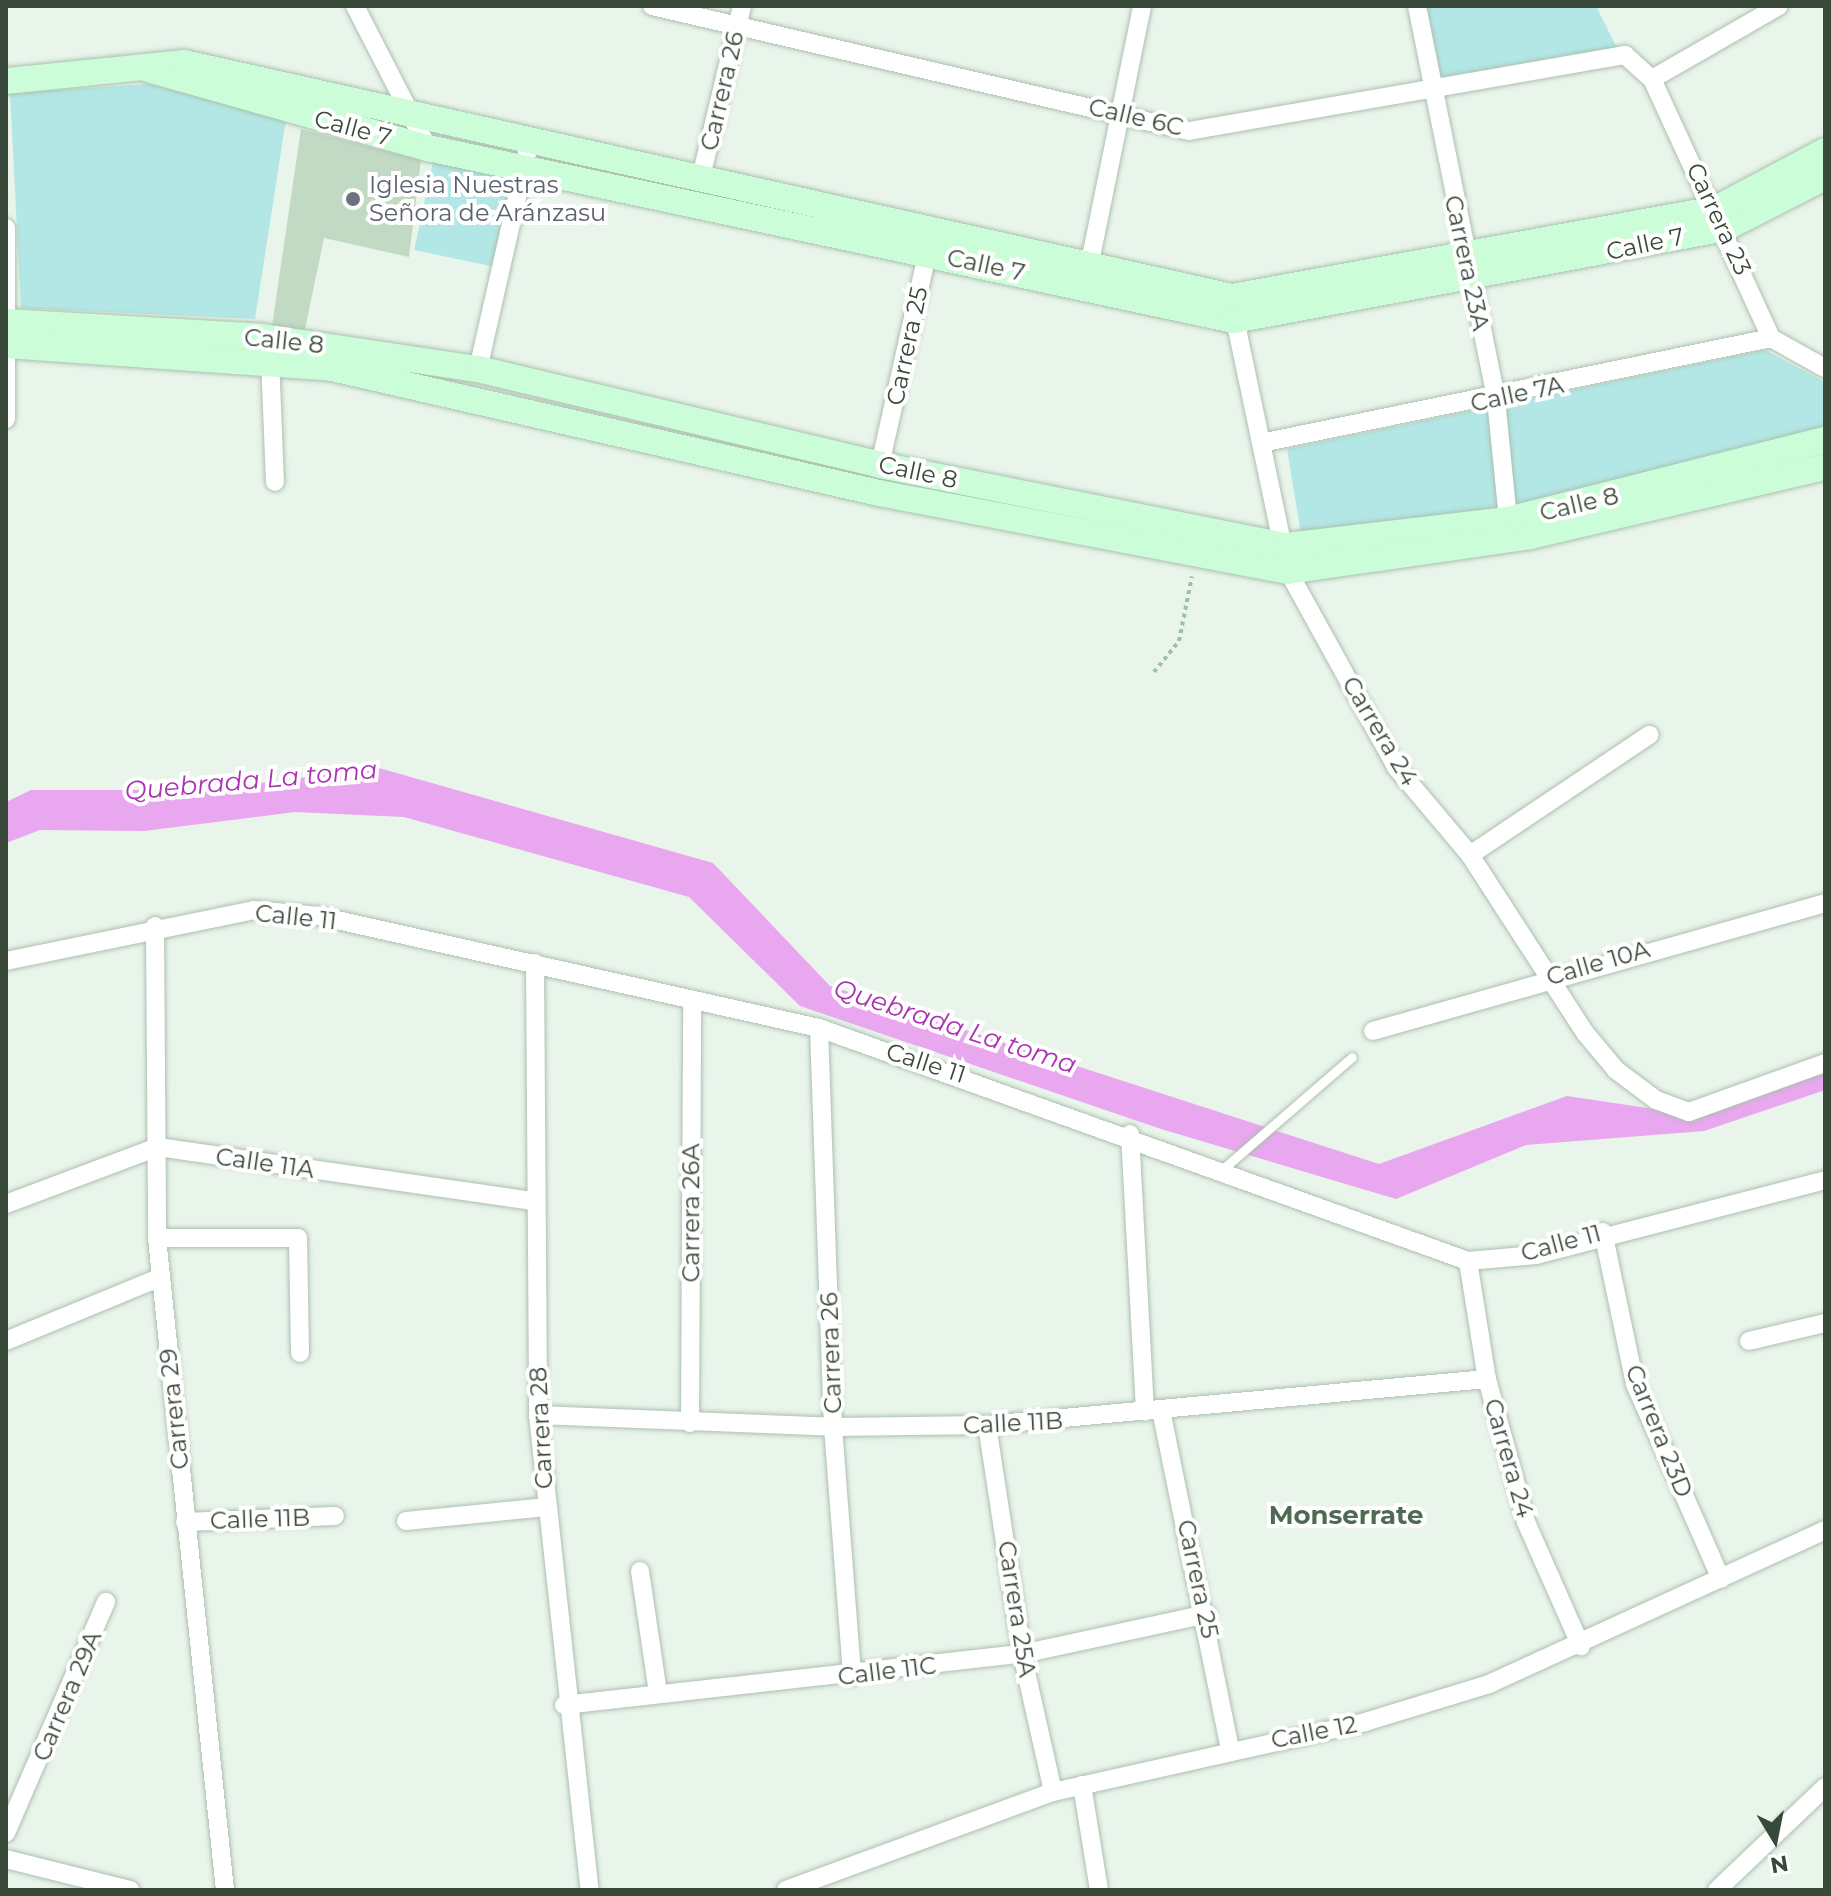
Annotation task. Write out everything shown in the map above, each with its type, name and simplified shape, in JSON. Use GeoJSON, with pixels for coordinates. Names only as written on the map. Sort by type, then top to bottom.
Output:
{"type":"FeatureCollection","features":[{"type":"Feature","properties":{"kind":"main road","name":"Calle 7"},"geometry":{"type":"LineString","coordinates":[[6,81],[184,63],[418,119],[527,156],[930,240],[1233,308],[1467,269],[1720,218],[1825,177]]}},
{"type":"Feature","properties":{"kind":"main road","name":"Calle 7"},"geometry":{"type":"LineString","coordinates":[[145,67],[428,148],[527,156],[701,177],[930,240],[1090,262],[1233,308]]}},
{"type":"Feature","properties":{"kind":"main road","name":"Calle 7"},"geometry":{"type":"LineString","coordinates":[[1720,218],[1825,151]]}},
{"type":"Feature","properties":{"kind":"main road","name":"Calle 8"},"geometry":{"type":"LineString","coordinates":[[8,333],[263,337],[478,369],[1287,558],[1508,520],[1825,440]]}},
{"type":"Feature","properties":{"kind":"main road","name":"Calle 8"},"geometry":{"type":"LineString","coordinates":[[8,333],[270,358],[472,395],[879,493],[1197,554],[1287,558],[1530,536],[1825,467]]}},
{"type":"Feature","properties":{"kind":"street"},"geometry":{"type":"LineString","coordinates":[[355,6],[418,119],[428,148]]}},
{"type":"Feature","properties":{"kind":"street","name":"Calle 6C"},"geometry":{"type":"LineString","coordinates":[[652,6],[740,15],[1189,131],[1432,92],[1625,55]]}},
{"type":"Feature","properties":{"kind":"street"},"geometry":{"type":"LineString","coordinates":[[1090,262],[1124,114],[1142,6]]}},
{"type":"Feature","properties":{"kind":"street","name":"Carrera 23A"},"geometry":{"type":"LineString","coordinates":[[1417,6],[1467,269],[1496,399],[1508,520]]}},
{"type":"Feature","properties":{"kind":"street"},"geometry":{"type":"LineString","coordinates":[[1652,79],[1779,6]]}},
{"type":"Feature","properties":{"kind":"street","name":"Carrera 26"},"geometry":{"type":"LineString","coordinates":[[701,177],[740,15]]}},
{"type":"Feature","properties":{"kind":"street","name":"Carrera 23"},"geometry":{"type":"LineString","coordinates":[[1625,55],[1652,79],[1720,218],[1771,338]]}},
{"type":"Feature","properties":{"kind":"street"},"geometry":{"type":"LineString","coordinates":[[478,369],[527,156]]}},
{"type":"Feature","properties":{"kind":"street"},"geometry":{"type":"LineString","coordinates":[[6,228],[6,419]]}},
{"type":"Feature","properties":{"kind":"street","name":"Carrera 25"},"geometry":{"type":"LineString","coordinates":[[880,465],[930,240]]}},
{"type":"Feature","properties":{"kind":"street","name":"Carrera 24"},"geometry":{"type":"LineString","coordinates":[[1233,308],[1287,558],[1396,767],[1470,855],[1549,977],[1616,1070],[1675,1110],[1707,1111],[1825,1063]]}},
{"type":"Feature","properties":{"kind":"street"},"geometry":{"type":"LineString","coordinates":[[1771,338],[1825,368]]}},
{"type":"Feature","properties":{"kind":"street","name":"Calle 7A"},"geometry":{"type":"LineString","coordinates":[[1261,443],[1496,399],[1771,338]]}},
{"type":"Feature","properties":{"kind":"street"},"geometry":{"type":"LineString","coordinates":[[270,358],[275,482]]}},
{"type":"Feature","properties":{"kind":"street"},"geometry":{"type":"LineString","coordinates":[[1470,855],[1649,735]]}},
{"type":"Feature","properties":{"kind":"street","name":"Calle 10A"},"geometry":{"type":"LineString","coordinates":[[1373,1031],[1549,977],[1825,903]]}},
{"type":"Feature","properties":{"kind":"street","name":"Calle 11"},"geometry":{"type":"LineString","coordinates":[[6,961],[155,926],[254,910],[293,914],[535,963],[692,1002],[819,1028],[1130,1134],[1468,1261],[1536,1255],[1603,1232],[1825,1180]]}},
{"type":"Feature","properties":{"kind":"street","name":"Carrera 29"},"geometry":{"type":"LineString","coordinates":[[155,926],[157,1238],[225,1890]]}},
{"type":"Feature","properties":{"kind":"street","name":"Carrera 28"},"geometry":{"type":"LineString","coordinates":[[535,963],[533,1201],[538,1415],[564,1705],[590,1890]]}},
{"type":"Feature","properties":{"kind":"street","name":"Carrera 26A"},"geometry":{"type":"LineString","coordinates":[[690,1423],[692,1002]]}},
{"type":"Feature","properties":{"kind":"street","name":"Carrera 26"},"geometry":{"type":"LineString","coordinates":[[819,1028],[833,1427],[852,1676]]}},
{"type":"Feature","properties":{"kind":"street","name":"Carrera 25"},"geometry":{"type":"LineString","coordinates":[[1130,1134],[1153,1411],[1207,1614],[1230,1749]]}},
{"type":"Feature","properties":{"kind":"street","name":"Calle 11A"},"geometry":{"type":"LineString","coordinates":[[6,1204],[158,1147],[533,1201]]}},
{"type":"Feature","properties":{"kind":"street","name":"Carrera 23D"},"geometry":{"type":"LineString","coordinates":[[1603,1232],[1635,1384],[1721,1579]]}},
{"type":"Feature","properties":{"kind":"street"},"geometry":{"type":"LineString","coordinates":[[157,1238],[298,1238],[300,1353]]}},
{"type":"Feature","properties":{"kind":"street","name":"Carrera 24"},"geometry":{"type":"LineString","coordinates":[[1468,1261],[1487,1379],[1526,1522],[1581,1646]]}},
{"type":"Feature","properties":{"kind":"street"},"geometry":{"type":"LineString","coordinates":[[6,1341],[161,1277]]}},
{"type":"Feature","properties":{"kind":"street"},"geometry":{"type":"LineString","coordinates":[[1749,1341],[1825,1323]]}},
{"type":"Feature","properties":{"kind":"street","name":"Calle 11B"},"geometry":{"type":"LineString","coordinates":[[538,1415],[833,1427],[987,1425],[1487,1379]]}},
{"type":"Feature","properties":{"kind":"street","name":"Carrera 25A"},"geometry":{"type":"LineString","coordinates":[[987,1425],[1022,1654],[1053,1792]]}},
{"type":"Feature","properties":{"kind":"street"},"geometry":{"type":"LineString","coordinates":[[406,1521],[546,1507]]}},
{"type":"Feature","properties":{"kind":"street","name":"Calle 11B"},"geometry":{"type":"LineString","coordinates":[[185,1522],[335,1516]]}},
{"type":"Feature","properties":{"kind":"street","name":"Calle 12"},"geometry":{"type":"LineString","coordinates":[[786,1890],[815,1885],[1053,1792],[1230,1749],[1365,1722],[1581,1646],[1825,1530]]}},
{"type":"Feature","properties":{"kind":"street"},"geometry":{"type":"LineString","coordinates":[[640,1571],[658,1693]]}},
{"type":"Feature","properties":{"kind":"street","name":"Carrera 29A"},"geometry":{"type":"LineString","coordinates":[[6,1833],[106,1602]]}},
{"type":"Feature","properties":{"kind":"street","name":"Calle 11C"},"geometry":{"type":"LineString","coordinates":[[564,1705],[658,1693],[852,1676],[1022,1654],[1207,1614]]}},
{"type":"Feature","properties":{"kind":"street"},"geometry":{"type":"LineString","coordinates":[[1082,1785],[1099,1890]]}},
{"type":"Feature","properties":{"kind":"street"},"geometry":{"type":"LineString","coordinates":[[1717,1890],[1825,1787]]}},
{"type":"Feature","properties":{"kind":"street"},"geometry":{"type":"LineString","coordinates":[[6,1859],[130,1890]]}},
{"type":"Feature","properties":{"kind":"lane"},"geometry":{"type":"LineString","coordinates":[[1224,1168],[1352,1057]]}},
{"type":"Feature","properties":{"kind":"path"},"geometry":{"type":"LineString","coordinates":[[1154,672],[1179,641],[1197,554]]}},
{"type":"Feature","properties":{"kind":"shaded area"},"geometry":{"type":"Polygon","coordinates":[[[1422,6],[1596,6],[1618,50],[1435,84],[1422,6]]]}},
{"type":"Feature","properties":{"kind":"shaded area"},"geometry":{"type":"Polygon","coordinates":[[[149,84],[286,119],[255,319],[21,308],[10,93],[149,84]]]}},
{"type":"Feature","properties":{"kind":"shaded area"},"geometry":{"type":"Polygon","coordinates":[[[434,157],[517,175],[497,268],[414,250],[434,157]]]}},
{"type":"Feature","properties":{"kind":"shaded area"},"geometry":{"type":"Polygon","coordinates":[[[1765,350],[1825,382],[1825,429],[1753,454],[1506,506],[1301,534],[1287,449],[1765,350]]]}},
{"type":"Feature","properties":{"kind":"water","name":"Quebrada La toma"},"geometry":{"type":"Polygon","coordinates":[[[379,768],[713,863],[830,986],[1379,1164],[1567,1096],[1701,1116],[1825,1071],[1825,1090],[1704,1131],[1526,1145],[1396,1199],[1161,1129],[800,1006],[689,897],[404,817],[295,812],[144,831],[40,830],[6,843],[6,802],[31,790],[205,790],[379,768]]]}},
{"type":"Feature","properties":{"kind":"building","name":"Iglesia Nuestras Señora de Aránzasu"},"geometry":{"type":"Polygon","coordinates":[[[301,129],[421,160],[409,257],[324,238],[304,334],[272,326],[301,129]]]}},
{"type":"Feature","properties":{"kind":"place","name":"Iglesia Nuestras Señora de Aránzasu"},"geometry":{"type":"Point","coordinates":[353,199]}},
{"type":"Feature","properties":{"kind":"district","name":"Monserrate"},"geometry":{"type":"Point","coordinates":[1346,1516]}}]}
